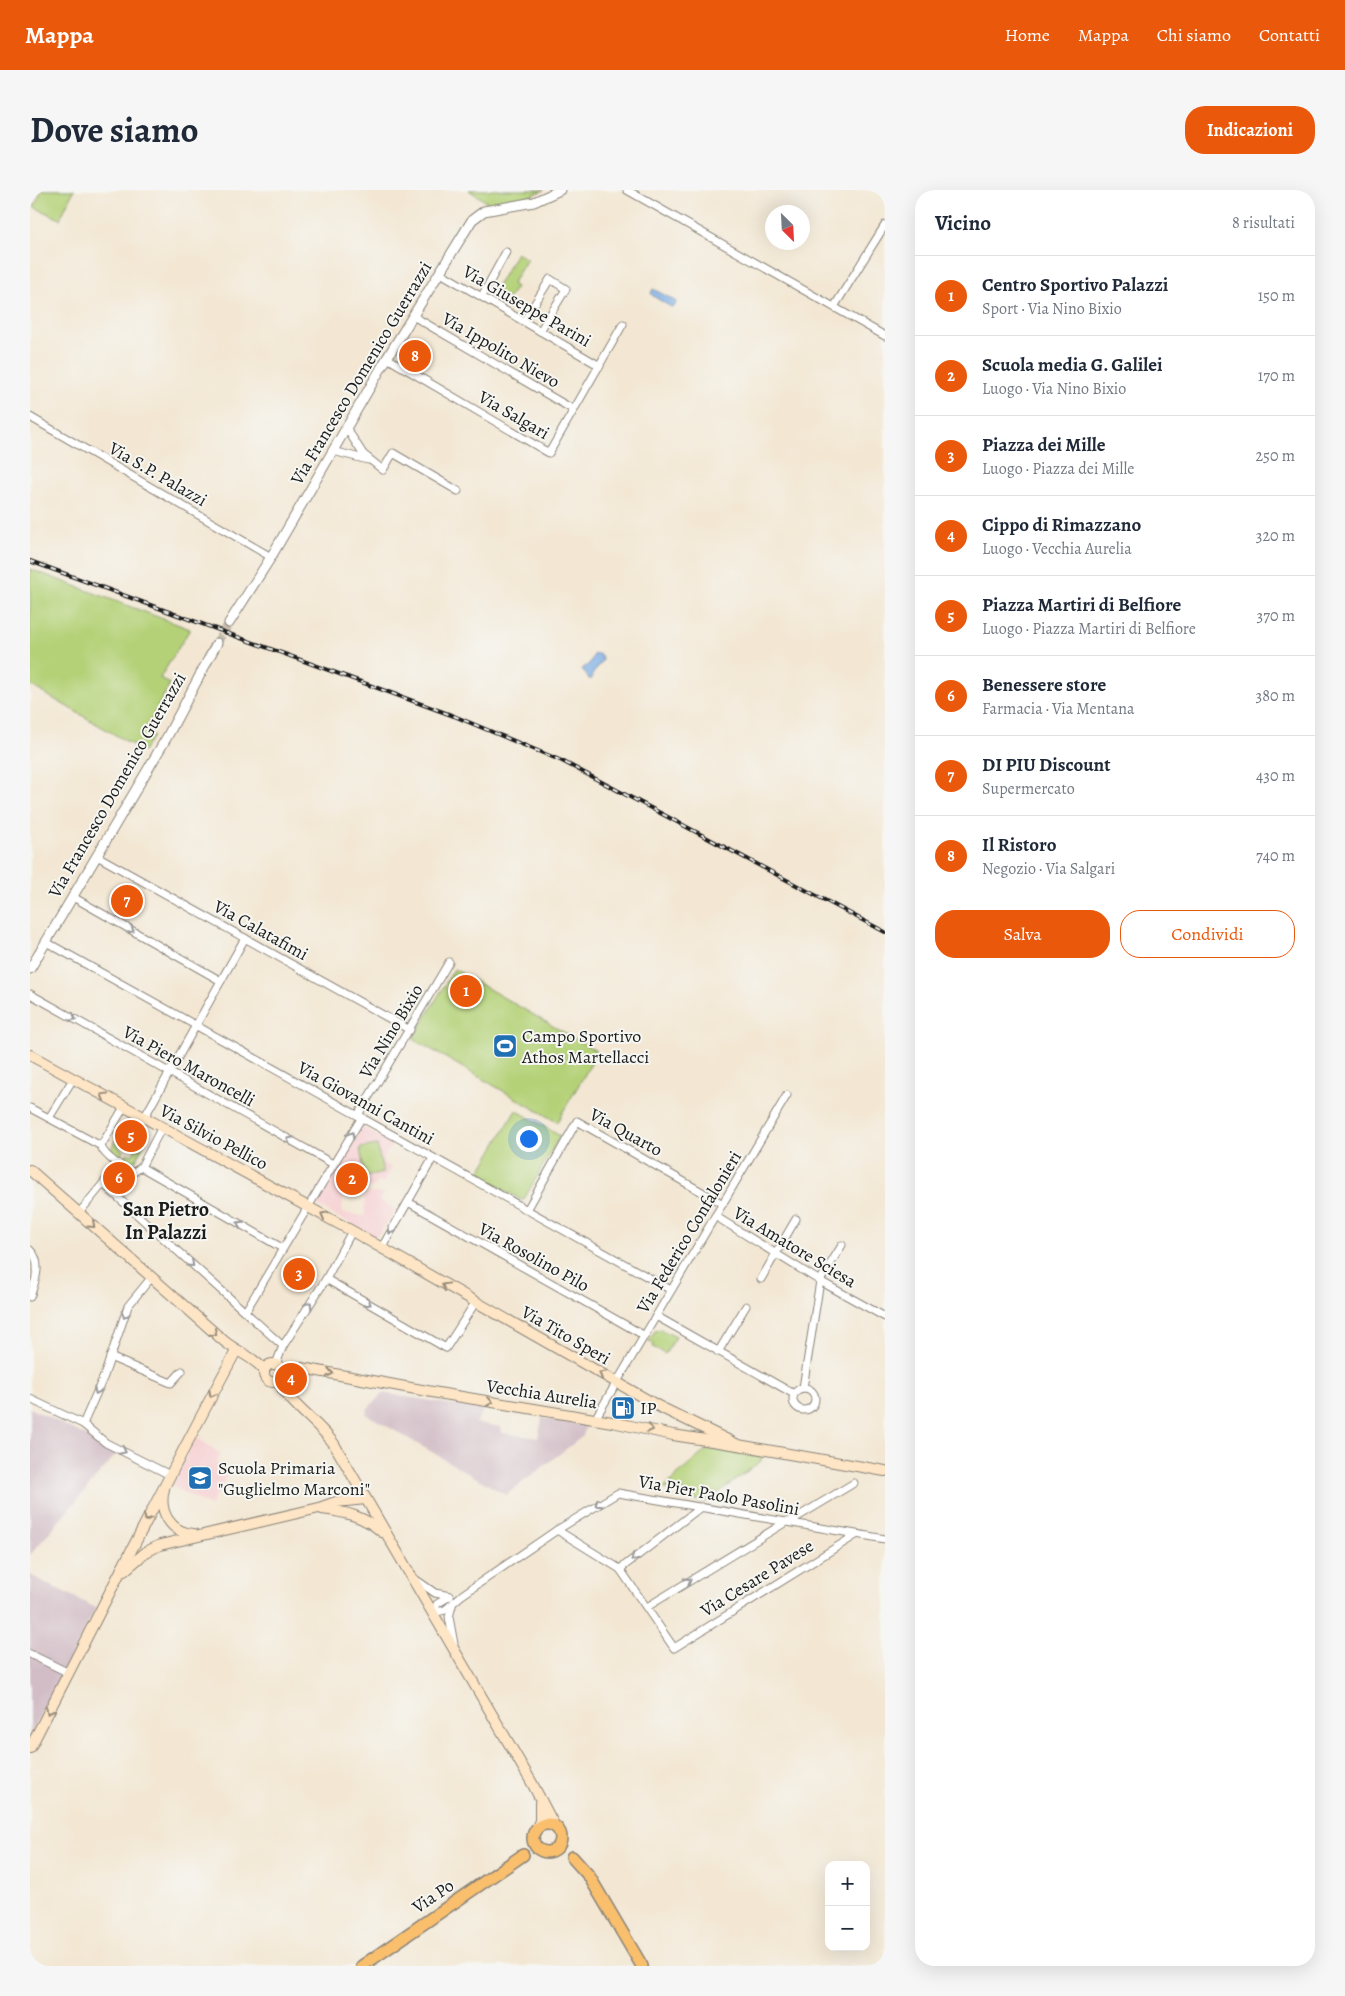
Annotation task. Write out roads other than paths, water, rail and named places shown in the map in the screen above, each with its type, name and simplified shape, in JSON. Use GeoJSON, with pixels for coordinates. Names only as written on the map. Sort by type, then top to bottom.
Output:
{"type":"FeatureCollection","features":[{"type":"Feature","properties":{"kind":"main road","name":"Via Silvio Pellico"},"geometry":{"type":"LineString","coordinates":[[30,1055],[307,1206],[381,1249]]}},
{"type":"Feature","properties":{"kind":"main road"},"geometry":{"type":"LineString","coordinates":[[30,1170],[236,1351],[256,1362],[264,1370],[268,1380],[279,1372],[282,1391],[330,1438],[456,1652],[554,1825],[560,1830],[572,1857],[588,1876],[642,1966]]}},
{"type":"Feature","properties":{"kind":"main road","name":"Via Tito Speri"},"geometry":{"type":"LineString","coordinates":[[381,1249],[617,1383],[679,1416],[738,1444]]}},
{"type":"Feature","properties":{"kind":"main road"},"geometry":{"type":"LineString","coordinates":[[30,1748],[120,1576],[168,1474],[236,1351]]}},
{"type":"Feature","properties":{"kind":"main road","name":"Vecchia Aurelia"},"geometry":{"type":"LineString","coordinates":[[264,1370],[269,1365],[279,1372],[302,1368],[885,1471]]}},
{"type":"Feature","properties":{"kind":"main road"},"geometry":{"type":"LineString","coordinates":[[673,1435],[683,1426],[679,1416]]}},
{"type":"Feature","properties":{"kind":"main road"},"geometry":{"type":"LineString","coordinates":[[168,1474],[163,1493],[166,1516],[178,1531],[200,1535]]}},
{"type":"Feature","properties":{"kind":"main road"},"geometry":{"type":"LineString","coordinates":[[120,1576],[146,1552],[160,1545],[319,1508],[336,1502],[367,1500]]}},
{"type":"Feature","properties":{"kind":"main road"},"geometry":{"type":"LineString","coordinates":[[342,1511],[353,1509],[367,1500]]}},
{"type":"Feature","properties":{"kind":"main road"},"geometry":{"type":"LineString","coordinates":[[319,1508],[342,1511],[372,1524],[390,1540]]}},
{"type":"Feature","properties":{"kind":"main road"},"geometry":{"type":"LineString","coordinates":[[539,1797],[542,1808],[535,1834],[536,1847],[572,1857]]}},
{"type":"Feature","properties":{"kind":"main road"},"geometry":{"type":"LineString","coordinates":[[535,1834],[544,1824],[554,1825]]}},
{"type":"Feature","properties":{"kind":"main road","name":"Via Po"},"geometry":{"type":"LineString","coordinates":[[362,1966],[523,1855],[535,1834]]}},
{"type":"Feature","properties":{"kind":"main road"},"geometry":{"type":"LineString","coordinates":[[549,1852],[559,1847],[562,1838]]}},
{"type":"Feature","properties":{"kind":"main road","name":"Via Po"},"geometry":{"type":"LineString","coordinates":[[523,1855],[549,1852]]}},
{"type":"Feature","properties":{"kind":"street","name":"Via Francesco Domenico Guerrazzi"},"geometry":{"type":"LineString","coordinates":[[228,623],[271,556],[387,358],[467,227],[479,213],[534,202],[560,190]]}},
{"type":"Feature","properties":{"kind":"street"},"geometry":{"type":"LineString","coordinates":[[627,190],[885,336]]}},
{"type":"Feature","properties":{"kind":"street"},"geometry":{"type":"LineString","coordinates":[[834,307],[885,225]]}},
{"type":"Feature","properties":{"kind":"street"},"geometry":{"type":"LineString","coordinates":[[482,296],[506,252]]}},
{"type":"Feature","properties":{"kind":"street","name":"Via Giuseppe Parini"},"geometry":{"type":"LineString","coordinates":[[439,272],[600,366]]}},
{"type":"Feature","properties":{"kind":"street"},"geometry":{"type":"LineString","coordinates":[[524,321],[550,279],[566,289],[540,331]]}},
{"type":"Feature","properties":{"kind":"street","name":"Via Ippolito Nievo"},"geometry":{"type":"LineString","coordinates":[[413,316],[574,410]]}},
{"type":"Feature","properties":{"kind":"street","name":"Via Salgari"},"geometry":{"type":"LineString","coordinates":[[387,358],[549,453],[623,324]]}},
{"type":"Feature","properties":{"kind":"street","name":"Via S.P. Palazzi"},"geometry":{"type":"LineString","coordinates":[[30,417],[271,556]]}},
{"type":"Feature","properties":{"kind":"street"},"geometry":{"type":"LineString","coordinates":[[347,429],[369,460],[383,470],[393,453],[458,491]]}},
{"type":"Feature","properties":{"kind":"street"},"geometry":{"type":"LineString","coordinates":[[333,452],[369,460]]}},
{"type":"Feature","properties":{"kind":"street","name":"Via Francesco Domenico Guerrazzi"},"geometry":{"type":"LineString","coordinates":[[30,969],[167,737],[217,643]]}},
{"type":"Feature","properties":{"kind":"street","name":"Via Calatafimi"},"geometry":{"type":"LineString","coordinates":[[97,856],[410,1030]]}},
{"type":"Feature","properties":{"kind":"street"},"geometry":{"type":"LineString","coordinates":[[73,897],[221,981]]}},
{"type":"Feature","properties":{"kind":"street"},"geometry":{"type":"LineString","coordinates":[[144,1118],[245,938]]}},
{"type":"Feature","properties":{"kind":"street","name":"Via Giovanni Cantini"},"geometry":{"type":"LineString","coordinates":[[46,942],[671,1290]]}},
{"type":"Feature","properties":{"kind":"street","name":"Via Nino Bixio"},"geometry":{"type":"LineString","coordinates":[[245,1312],[450,962]]}},
{"type":"Feature","properties":{"kind":"street","name":"Via Piero Maroncelli"},"geometry":{"type":"LineString","coordinates":[[30,994],[333,1164]]}},
{"type":"Feature","properties":{"kind":"street"},"geometry":{"type":"LineString","coordinates":[[49,1118],[72,1078]]}},
{"type":"Feature","properties":{"kind":"street","name":"Via Federico Confalonieri"},"geometry":{"type":"LineString","coordinates":[[595,1419],[787,1095]]}},
{"type":"Feature","properties":{"kind":"street"},"geometry":{"type":"LineString","coordinates":[[101,1146],[124,1107]]}},
{"type":"Feature","properties":{"kind":"street"},"geometry":{"type":"LineString","coordinates":[[30,1108],[101,1146],[104,1152],[131,1172],[141,1167],[162,1127]]}},
{"type":"Feature","properties":{"kind":"street","name":"Via Quarto"},"geometry":{"type":"LineString","coordinates":[[527,1210],[577,1121],[723,1204]]}},
{"type":"Feature","properties":{"kind":"street"},"geometry":{"type":"LineString","coordinates":[[381,1249],[433,1158]]}},
{"type":"Feature","properties":{"kind":"street"},"geometry":{"type":"LineString","coordinates":[[78,1213],[119,1164]]}},
{"type":"Feature","properties":{"kind":"street"},"geometry":{"type":"LineString","coordinates":[[141,1167],[282,1248]]}},
{"type":"Feature","properties":{"kind":"street"},"geometry":{"type":"LineString","coordinates":[[103,1184],[283,1346]]}},
{"type":"Feature","properties":{"kind":"street","name":"Via Rosolino Pilo"},"geometry":{"type":"LineString","coordinates":[[408,1202],[645,1336]]}},
{"type":"Feature","properties":{"kind":"street","name":"Via Amatore Sciesa"},"geometry":{"type":"LineString","coordinates":[[715,1216],[820,1281],[885,1317]]}},
{"type":"Feature","properties":{"kind":"street"},"geometry":{"type":"LineString","coordinates":[[761,1279],[796,1219]]}},
{"type":"Feature","properties":{"kind":"street"},"geometry":{"type":"LineString","coordinates":[[279,1372],[283,1346],[326,1279],[352,1231]]}},
{"type":"Feature","properties":{"kind":"street"},"geometry":{"type":"LineString","coordinates":[[803,1388],[820,1281],[842,1244]]}},
{"type":"Feature","properties":{"kind":"street"},"geometry":{"type":"LineString","coordinates":[[30,1250],[35,1256],[38,1272],[30,1297]]}},
{"type":"Feature","properties":{"kind":"street"},"geometry":{"type":"LineString","coordinates":[[82,1424],[104,1376],[128,1306],[151,1278]]}},
{"type":"Feature","properties":{"kind":"street"},"geometry":{"type":"LineString","coordinates":[[326,1279],[446,1348],[475,1302]]}},
{"type":"Feature","properties":{"kind":"street"},"geometry":{"type":"LineString","coordinates":[[718,1352],[746,1306]]}},
{"type":"Feature","properties":{"kind":"street"},"geometry":{"type":"LineString","coordinates":[[656,1316],[794,1394]]}},
{"type":"Feature","properties":{"kind":"street"},"geometry":{"type":"LineString","coordinates":[[110,1357],[171,1383],[182,1371]]}},
{"type":"Feature","properties":{"kind":"street"},"geometry":{"type":"LineString","coordinates":[[803,1388],[810,1389],[814,1394],[815,1402],[811,1407],[804,1410],[797,1407],[794,1401],[794,1394],[803,1388]]}},
{"type":"Feature","properties":{"kind":"street"},"geometry":{"type":"LineString","coordinates":[[30,1399],[82,1424],[106,1443],[168,1474]]}},
{"type":"Feature","properties":{"kind":"street"},"geometry":{"type":"LineString","coordinates":[[558,1530],[620,1569],[647,1607],[854,1483]]}},
{"type":"Feature","properties":{"kind":"street","name":"Via Pier Paolo Pasolini"},"geometry":{"type":"LineString","coordinates":[[452,1599],[616,1493],[885,1539]]}},
{"type":"Feature","properties":{"kind":"street"},"geometry":{"type":"LineString","coordinates":[[620,1569],[701,1507]]}},
{"type":"Feature","properties":{"kind":"street","name":"Via Cesare Pavese"},"geometry":{"type":"LineString","coordinates":[[647,1607],[674,1648],[856,1535]]}},
{"type":"Feature","properties":{"kind":"street"},"geometry":{"type":"LineString","coordinates":[[410,1575],[435,1593],[452,1599]]}},
{"type":"Feature","properties":{"kind":"street"},"geometry":{"type":"LineString","coordinates":[[433,1613],[441,1613],[452,1599]]}},
{"type":"Feature","properties":{"kind":"street"},"geometry":{"type":"LineString","coordinates":[[452,1599],[449,1617],[456,1652]]}},
{"type":"Feature","properties":{"kind":"street"},"geometry":{"type":"LineString","coordinates":[[30,1654],[69,1673]]}},
{"type":"Feature","properties":{"kind":"water"},"geometry":{"type":"Polygon","coordinates":[[[653,289],[676,301],[675,306],[671,307],[653,296],[651,293],[653,289]]]}},
{"type":"Feature","properties":{"kind":"water"},"geometry":{"type":"Polygon","coordinates":[[[594,654],[599,654],[603,660],[592,675],[592,679],[589,679],[582,669],[590,663],[594,654]]]}},
{"type":"Feature","properties":{"kind":"tunnel"},"geometry":{"type":"LineString","coordinates":[[217,643],[229,623]]}},
{"type":"Feature","properties":{"kind":"railway"},"geometry":{"type":"LineString","coordinates":[[30,561],[454,716],[562,761],[885,932]]}},
{"type":"Feature","properties":{"kind":"place","name":"Il Ristoro"},"geometry":{"type":"Point","coordinates":[415,356]}},
{"type":"Feature","properties":{"kind":"place","name":"DI PIU Discount"},"geometry":{"type":"Point","coordinates":[127,901]}},
{"type":"Feature","properties":{"kind":"place","name":"Centro Sportivo Palazzi"},"geometry":{"type":"Point","coordinates":[466,991]}},
{"type":"Feature","properties":{"kind":"place","name":"Campo Sportivo Athos Martellacci"},"geometry":{"type":"Point","coordinates":[505,1046]}},
{"type":"Feature","properties":{"kind":"place","name":"Piazza Martiri di Belfiore"},"geometry":{"type":"Point","coordinates":[131,1136]}},
{"type":"Feature","properties":{"kind":"place","name":"Benessere store"},"geometry":{"type":"Point","coordinates":[119,1178]}},
{"type":"Feature","properties":{"kind":"place","name":"Scuola media G. Galilei"},"geometry":{"type":"Point","coordinates":[352,1179]}},
{"type":"Feature","properties":{"kind":"place","name":"Piazza dei Mille"},"geometry":{"type":"Point","coordinates":[299,1274]}},
{"type":"Feature","properties":{"kind":"place","name":"Cippo di Rimazzano"},"geometry":{"type":"Point","coordinates":[291,1379]}},
{"type":"Feature","properties":{"kind":"place","name":"IP"},"geometry":{"type":"Point","coordinates":[623,1408]}},
{"type":"Feature","properties":{"kind":"place","name":"Scuola Primaria \"Guglielmo Marconi\""},"geometry":{"type":"Point","coordinates":[200,1478]}},
{"type":"Feature","properties":{"kind":"district","name":"San Pietro In Palazzi"},"geometry":{"type":"Point","coordinates":[166,1220]}}]}
